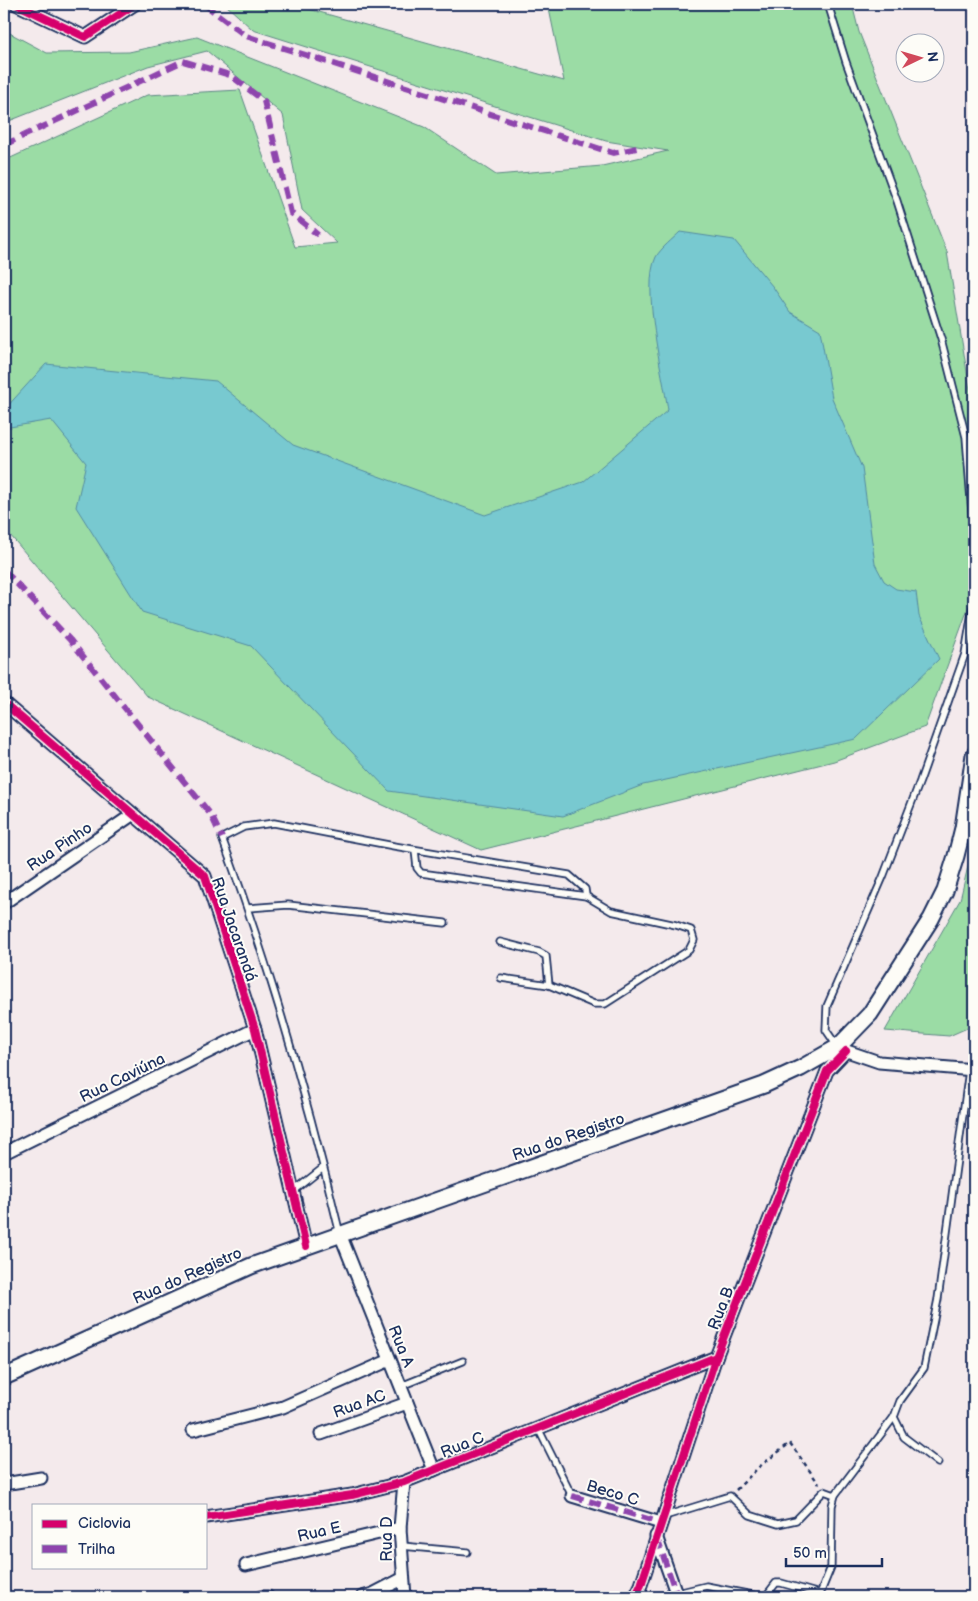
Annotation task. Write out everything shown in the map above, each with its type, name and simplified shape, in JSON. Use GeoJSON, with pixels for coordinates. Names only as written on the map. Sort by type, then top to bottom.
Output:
{"type":"FeatureCollection","features":[{"type":"Feature","properties":{"kind":"main road","name":"Rua do Registro"},"geometry":{"type":"LineString","coordinates":[[4,1377],[251,1266],[764,1086],[842,1049],[870,1014],[931,919],[941,898],[963,828],[974,755]]}},
{"type":"Feature","properties":{"kind":"street"},"geometry":{"type":"LineString","coordinates":[[16,4],[85,37],[135,4]]}},
{"type":"Feature","properties":{"kind":"street","name":"Rua Jacarandá"},"geometry":{"type":"LineString","coordinates":[[4,703],[205,876],[255,1029],[306,1246]]}},
{"type":"Feature","properties":{"kind":"street"},"geometry":{"type":"LineString","coordinates":[[4,718],[15,712]]}},
{"type":"Feature","properties":{"kind":"street","name":"Rua Pinho"},"geometry":{"type":"LineString","coordinates":[[4,903],[132,815]]}},
{"type":"Feature","properties":{"kind":"street","name":"Rua Caviúna"},"geometry":{"type":"LineString","coordinates":[[4,1153],[255,1029]]}},
{"type":"Feature","properties":{"kind":"street"},"geometry":{"type":"LineString","coordinates":[[842,1049],[878,1062],[972,1070]]}},
{"type":"Feature","properties":{"kind":"street","name":"Rua B"},"geometry":{"type":"LineString","coordinates":[[635,1597],[641,1585],[716,1357],[827,1072],[842,1049]]}},
{"type":"Feature","properties":{"kind":"street","name":"Rua A"},"geometry":{"type":"LineString","coordinates":[[340,1234],[434,1470]]}},
{"type":"Feature","properties":{"kind":"street","name":"Rua C"},"geometry":{"type":"LineString","coordinates":[[208,1517],[352,1495],[404,1482],[716,1357]]}},
{"type":"Feature","properties":{"kind":"street"},"geometry":{"type":"LineString","coordinates":[[192,1430],[283,1407],[390,1360]]}},
{"type":"Feature","properties":{"kind":"street","name":"Rua AC"},"geometry":{"type":"LineString","coordinates":[[321,1434],[407,1403]]}},
{"type":"Feature","properties":{"kind":"street"},"geometry":{"type":"LineString","coordinates":[[4,1484],[41,1478]]}},
{"type":"Feature","properties":{"kind":"street","name":"Rua D"},"geometry":{"type":"LineString","coordinates":[[404,1482],[400,1528],[402,1579],[405,1597]]}},
{"type":"Feature","properties":{"kind":"street","name":"Beco C"},"geometry":{"type":"LineString","coordinates":[[572,1496],[662,1520]]}},
{"type":"Feature","properties":{"kind":"street","name":"Rua E"},"geometry":{"type":"LineString","coordinates":[[246,1565],[400,1528]]}},
{"type":"Feature","properties":{"kind":"street"},"geometry":{"type":"LineString","coordinates":[[656,1536],[678,1595]]}},
{"type":"Feature","properties":{"kind":"street"},"geometry":{"type":"LineString","coordinates":[[362,1597],[373,1594],[402,1579]]}},
{"type":"Feature","properties":{"kind":"street"},"geometry":{"type":"LineString","coordinates":[[261,1597],[268,1597]]}},
{"type":"Feature","properties":{"kind":"lane"},"geometry":{"type":"LineString","coordinates":[[828,4],[846,62],[897,201],[941,339],[966,437],[974,539]]}},
{"type":"Feature","properties":{"kind":"lane"},"geometry":{"type":"LineString","coordinates":[[842,1049],[826,1030],[827,1006],[884,877],[920,781],[965,654],[974,601]]}},
{"type":"Feature","properties":{"kind":"lane"},"geometry":{"type":"LineString","coordinates":[[340,1234],[292,1051],[248,908],[222,838],[244,827],[274,823],[415,850],[569,875],[585,889],[586,896]]}},
{"type":"Feature","properties":{"kind":"lane"},"geometry":{"type":"LineString","coordinates":[[415,850],[416,868],[421,873],[586,896],[611,911],[691,930],[694,940],[689,950],[605,1004],[594,1004],[549,986],[501,978]]}},
{"type":"Feature","properties":{"kind":"lane"},"geometry":{"type":"LineString","coordinates":[[248,908],[288,905],[445,923]]}},
{"type":"Feature","properties":{"kind":"lane"},"geometry":{"type":"LineString","coordinates":[[500,942],[539,952],[546,956],[549,986]]}},
{"type":"Feature","properties":{"kind":"lane"},"geometry":{"type":"LineString","coordinates":[[678,1595],[706,1586],[763,1597],[766,1596],[776,1583],[781,1583],[821,1596],[831,1567],[832,1506],[835,1495],[894,1417],[900,1401],[924,1368],[938,1299],[972,1070]]}},
{"type":"Feature","properties":{"kind":"lane"},"geometry":{"type":"LineString","coordinates":[[293,1192],[323,1168]]}},
{"type":"Feature","properties":{"kind":"lane"},"geometry":{"type":"LineString","coordinates":[[401,1386],[463,1361]]}},
{"type":"Feature","properties":{"kind":"lane"},"geometry":{"type":"LineString","coordinates":[[894,1417],[904,1437],[938,1463]]}},
{"type":"Feature","properties":{"kind":"lane","name":"Beco C"},"geometry":{"type":"LineString","coordinates":[[538,1428],[572,1496]]}},
{"type":"Feature","properties":{"kind":"lane"},"geometry":{"type":"LineString","coordinates":[[662,1520],[730,1496],[750,1515],[778,1524],[796,1520],[824,1491],[835,1495]]}},
{"type":"Feature","properties":{"kind":"lane"},"geometry":{"type":"LineString","coordinates":[[401,1546],[467,1552]]}},
{"type":"Feature","properties":{"kind":"lane"},"geometry":{"type":"LineString","coordinates":[[641,1585],[646,1597]]}},
{"type":"Feature","properties":{"kind":"path"},"geometry":{"type":"LineString","coordinates":[[730,1496],[759,1467],[790,1443],[824,1491]]}},
{"type":"Feature","properties":{"kind":"green space"},"geometry":{"type":"Polygon","coordinates":[[[225,4],[291,4],[564,81],[548,4],[852,4],[859,32],[947,252],[974,414],[974,592],[925,727],[834,761],[481,850],[148,697],[4,528],[4,161],[147,95],[240,90],[295,247],[337,243],[302,210],[283,115],[207,51],[148,66],[4,123],[4,30],[47,53],[129,52],[197,37],[424,127],[496,175],[602,166],[668,151],[606,141],[253,30],[225,4]]]}},
{"type":"Feature","properties":{"kind":"green space"},"geometry":{"type":"Polygon","coordinates":[[[974,841],[974,1025],[949,1036],[885,1031],[960,900],[974,841]]]}},
{"type":"Feature","properties":{"kind":"water"},"geometry":{"type":"Polygon","coordinates":[[[680,232],[734,240],[773,287],[790,312],[820,330],[832,398],[862,468],[875,564],[884,581],[896,589],[916,592],[919,616],[939,659],[856,739],[643,785],[563,816],[389,791],[251,646],[142,612],[76,507],[86,463],[51,420],[4,428],[4,410],[46,364],[216,381],[293,445],[485,515],[583,482],[668,410],[654,332],[651,289],[652,271],[658,254],[680,232]]]}},
{"type":"Feature","properties":{"kind":"marked path"},"geometry":{"type":"LineString","coordinates":[[204,4],[246,36],[613,153],[642,147]]}},
{"type":"Feature","properties":{"kind":"marked path"},"geometry":{"type":"LineString","coordinates":[[4,145],[183,61],[230,75],[264,101],[291,213],[318,235]]}},
{"type":"Feature","properties":{"kind":"marked path"},"geometry":{"type":"LineString","coordinates":[[4,570],[70,640],[211,815],[222,838]]}},
{"type":"Feature","properties":{"kind":"marked path"},"geometry":{"type":"LineString","coordinates":[[572,1496],[661,1523]]}},
{"type":"Feature","properties":{"kind":"marked path"},"geometry":{"type":"LineString","coordinates":[[657,1538],[676,1593]]}},
{"type":"Feature","properties":{"kind":"cycle path"},"geometry":{"type":"LineString","coordinates":[[16,4],[85,37],[135,4]]}},
{"type":"Feature","properties":{"kind":"cycle path"},"geometry":{"type":"LineString","coordinates":[[4,703],[205,876],[255,1029],[306,1246]]}},
{"type":"Feature","properties":{"kind":"cycle path"},"geometry":{"type":"LineString","coordinates":[[635,1597],[641,1585],[716,1357],[827,1071],[846,1051]]}},
{"type":"Feature","properties":{"kind":"cycle path"},"geometry":{"type":"LineString","coordinates":[[208,1517],[352,1495],[404,1482],[716,1357]]}}]}
